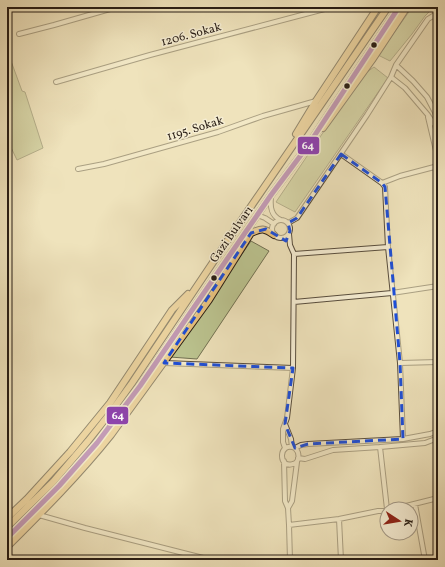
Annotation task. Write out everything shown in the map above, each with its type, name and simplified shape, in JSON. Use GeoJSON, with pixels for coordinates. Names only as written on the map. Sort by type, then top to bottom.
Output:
{"type":"FeatureCollection","features":[{"type":"Feature","properties":{"kind":"highway","name":"Gazi Bulvarı"},"geometry":{"type":"LineString","coordinates":[[7,528],[53,482],[111,412],[388,7]]}},
{"type":"Feature","properties":{"kind":"highway","name":"Gazi Bulvarı"},"geometry":{"type":"LineString","coordinates":[[7,538],[59,486],[97,443],[140,386],[257,215],[307,147],[399,7]]}},
{"type":"Feature","properties":{"kind":"highway"},"geometry":{"type":"LineString","coordinates":[[272,176],[316,100],[376,8]]}},
{"type":"Feature","properties":{"kind":"highway"},"geometry":{"type":"LineString","coordinates":[[307,147],[333,116],[406,8]]}},
{"type":"Feature","properties":{"kind":"highway"},"geometry":{"type":"LineString","coordinates":[[7,547],[60,494],[111,435],[209,300],[251,233],[259,229],[266,229],[277,236]]}},
{"type":"Feature","properties":{"kind":"highway"},"geometry":{"type":"LineString","coordinates":[[7,518],[28,498],[70,452],[110,403],[172,310],[199,283]]}},
{"type":"Feature","properties":{"kind":"street"},"geometry":{"type":"LineString","coordinates":[[19,34],[117,7]]}},
{"type":"Feature","properties":{"kind":"street","name":"1206. Sokak"},"geometry":{"type":"LineString","coordinates":[[56,82],[158,53],[332,7]]}},
{"type":"Feature","properties":{"kind":"street"},"geometry":{"type":"LineString","coordinates":[[288,223],[298,218],[391,77],[396,65],[428,19],[438,13]]}},
{"type":"Feature","properties":{"kind":"street"},"geometry":{"type":"LineString","coordinates":[[396,65],[414,81],[427,97],[438,118]]}},
{"type":"Feature","properties":{"kind":"street"},"geometry":{"type":"LineString","coordinates":[[391,77],[405,88],[428,115],[438,130]]}},
{"type":"Feature","properties":{"kind":"street","name":"1195. Sokak"},"geometry":{"type":"LineString","coordinates":[[78,169],[104,164],[204,136],[316,100]]}},
{"type":"Feature","properties":{"kind":"street"},"geometry":{"type":"LineString","coordinates":[[428,115],[437,149],[438,159]]}},
{"type":"Feature","properties":{"kind":"street"},"geometry":{"type":"LineString","coordinates":[[341,154],[382,183],[385,187],[388,247],[400,364],[403,439]]}},
{"type":"Feature","properties":{"kind":"street"},"geometry":{"type":"LineString","coordinates":[[382,183],[400,176],[438,166]]}},
{"type":"Feature","properties":{"kind":"street"},"geometry":{"type":"LineString","coordinates":[[271,195],[271,212],[277,218],[288,223],[290,228],[290,245]]}},
{"type":"Feature","properties":{"kind":"street"},"geometry":{"type":"LineString","coordinates":[[257,215],[274,224]]}},
{"type":"Feature","properties":{"kind":"street"},"geometry":{"type":"LineString","coordinates":[[282,220],[276,222],[272,230],[277,236],[287,241],[294,254],[293,368],[283,429],[283,442],[285,448],[281,455],[284,461],[285,501],[288,508],[290,560]]}},
{"type":"Feature","properties":{"kind":"street"},"geometry":{"type":"LineString","coordinates":[[277,236],[285,238],[289,234]]}},
{"type":"Feature","properties":{"kind":"street"},"geometry":{"type":"LineString","coordinates":[[294,254],[388,247]]}},
{"type":"Feature","properties":{"kind":"street"},"geometry":{"type":"LineString","coordinates":[[294,302],[392,293],[438,286]]}},
{"type":"Feature","properties":{"kind":"street"},"geometry":{"type":"LineString","coordinates":[[400,364],[438,362]]}},
{"type":"Feature","properties":{"kind":"street"},"geometry":{"type":"LineString","coordinates":[[164,363],[293,368]]}},
{"type":"Feature","properties":{"kind":"street"},"geometry":{"type":"LineString","coordinates":[[285,424],[294,448],[298,451],[299,455],[297,460],[292,501],[288,508]]}},
{"type":"Feature","properties":{"kind":"street"},"geometry":{"type":"LineString","coordinates":[[285,448],[294,448],[308,444],[403,439],[438,431]]}},
{"type":"Feature","properties":{"kind":"street"},"geometry":{"type":"LineString","coordinates":[[284,461],[286,464],[294,464],[297,460],[333,450],[425,443],[438,438]]}},
{"type":"Feature","properties":{"kind":"street"},"geometry":{"type":"LineString","coordinates":[[380,447],[386,501]]}},
{"type":"Feature","properties":{"kind":"street"},"geometry":{"type":"LineString","coordinates":[[419,503],[438,498]]}},
{"type":"Feature","properties":{"kind":"street"},"geometry":{"type":"LineString","coordinates":[[289,525],[340,519],[379,510]]}},
{"type":"Feature","properties":{"kind":"street"},"geometry":{"type":"LineString","coordinates":[[39,515],[211,560]]}},
{"type":"Feature","properties":{"kind":"street"},"geometry":{"type":"LineString","coordinates":[[340,519],[341,560]]}},
{"type":"Feature","properties":{"kind":"street"},"geometry":{"type":"LineString","coordinates":[[419,526],[425,560]]}},
{"type":"Feature","properties":{"kind":"highlighted area"},"geometry":{"type":"Polygon","coordinates":[[[341,154],[382,183],[385,187],[400,363],[403,439],[308,444],[295,448],[285,424],[293,368],[164,363],[251,233],[266,229],[286,241],[290,231],[288,223],[297,218],[341,154]]]}},
{"type":"Feature","properties":{"kind":"green space"},"geometry":{"type":"Polygon","coordinates":[[[414,7],[438,7],[438,10],[432,9],[425,16],[390,61],[378,55],[411,9],[414,7]]]}},
{"type":"Feature","properties":{"kind":"green space"},"geometry":{"type":"Polygon","coordinates":[[[7,60],[11,61],[22,91],[25,92],[43,148],[17,160],[7,139],[7,60]]]}},
{"type":"Feature","properties":{"kind":"green space"},"geometry":{"type":"Polygon","coordinates":[[[374,67],[388,78],[295,212],[276,202],[364,74],[374,67]]]}},
{"type":"Feature","properties":{"kind":"green space"},"geometry":{"type":"Polygon","coordinates":[[[251,241],[269,251],[197,359],[170,357],[251,241]]]}},
{"type":"Feature","properties":{"kind":"transit line","name":"64"},"geometry":{"type":"LineString","coordinates":[[7,538],[59,486],[97,443],[140,386],[271,195],[307,147],[399,7]]}}]}
